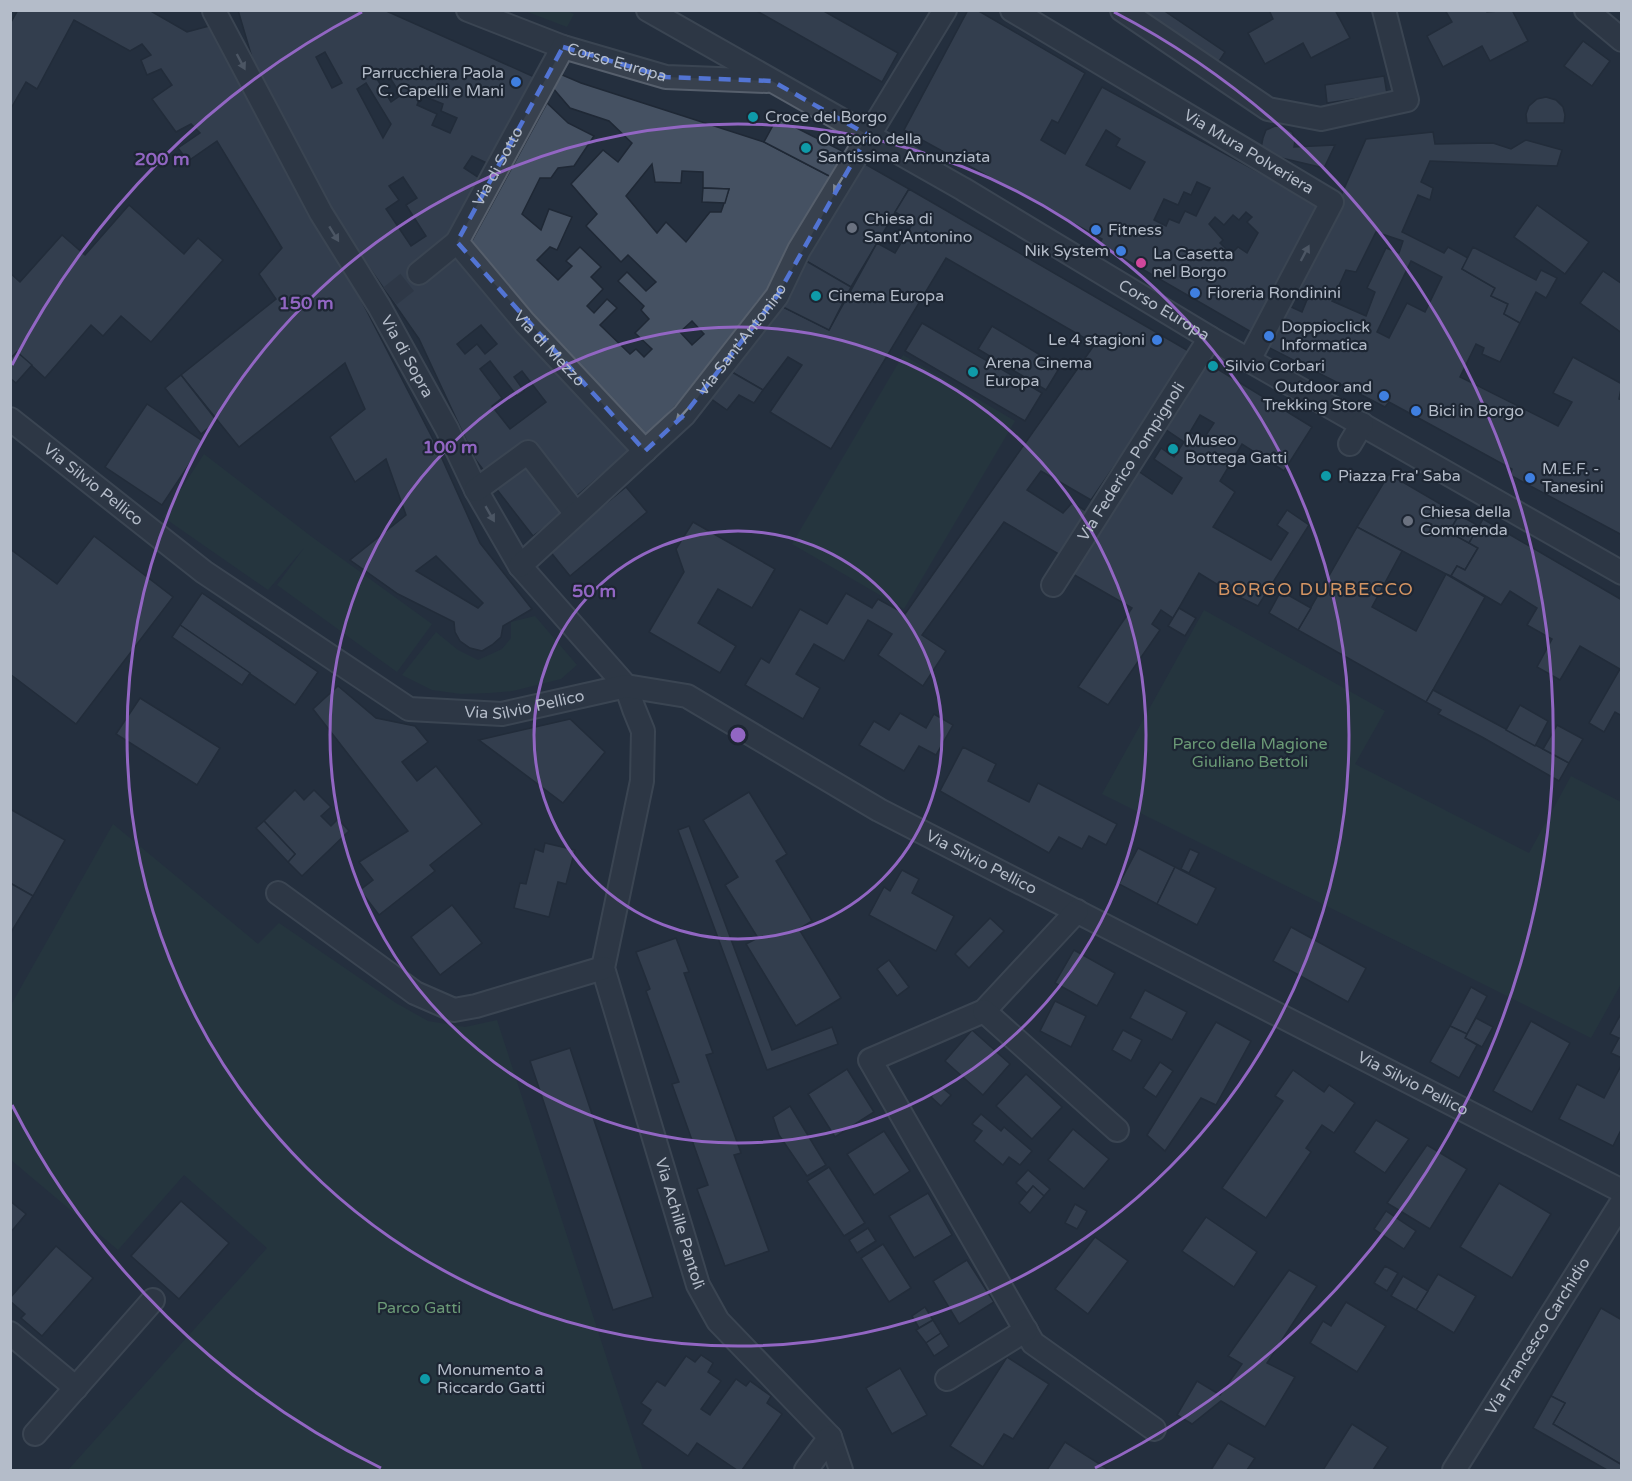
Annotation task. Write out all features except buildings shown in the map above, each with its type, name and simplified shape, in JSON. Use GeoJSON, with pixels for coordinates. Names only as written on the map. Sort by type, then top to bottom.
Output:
{"type":"FeatureCollection","features":[{"type":"Feature","properties":{"kind":"street","name":"Corso Europa"},"geometry":{"type":"LineString","coordinates":[[468,10],[564,47],[666,77],[772,81]]}},
{"type":"Feature","properties":{"kind":"street","name":"Corso Europa"},"geometry":{"type":"LineString","coordinates":[[648,10],[963,189],[1210,338],[1622,573]]}},
{"type":"Feature","properties":{"kind":"street","name":"Via Sant'Antonino"},"geometry":{"type":"LineString","coordinates":[[520,566],[684,415],[777,296],[799,250],[945,10]]}},
{"type":"Feature","properties":{"kind":"street","name":"Via Mura Polveriera"},"geometry":{"type":"LineString","coordinates":[[1012,10],[1332,202],[1249,360]]}},
{"type":"Feature","properties":{"kind":"street"},"geometry":{"type":"LineString","coordinates":[[1122,10],[1268,108],[1322,119],[1407,100],[1384,10]]}},
{"type":"Feature","properties":{"kind":"street"},"geometry":{"type":"LineString","coordinates":[[1586,10],[1622,40]]}},
{"type":"Feature","properties":{"kind":"street","name":"Via di Sopra"},"geometry":{"type":"LineString","coordinates":[[214,11],[321,213],[385,301],[476,490],[520,566],[626,686]]}},
{"type":"Feature","properties":{"kind":"street","name":"Via di Sotto"},"geometry":{"type":"LineString","coordinates":[[419,273],[457,242],[564,47]]}},
{"type":"Feature","properties":{"kind":"street","name":"Via di Mezzo"},"geometry":{"type":"LineString","coordinates":[[457,242],[525,323],[645,451]]}},
{"type":"Feature","properties":{"kind":"street","name":"Via Federico Pompignoli"},"geometry":{"type":"LineString","coordinates":[[1053,585],[1210,338]]}},
{"type":"Feature","properties":{"kind":"street","name":"Via Silvio Pellico"},"geometry":{"type":"LineString","coordinates":[[10,419],[204,572],[409,709],[502,714],[626,686],[687,696],[879,810],[1622,1191]]}},
{"type":"Feature","properties":{"kind":"street"},"geometry":{"type":"LineString","coordinates":[[1350,444],[1362,424]]}},
{"type":"Feature","properties":{"kind":"street"},"geometry":{"type":"LineString","coordinates":[[476,490],[528,452],[576,514]]}},
{"type":"Feature","properties":{"kind":"street","name":"Via Achille Pantoli"},"geometry":{"type":"LineString","coordinates":[[626,686],[643,731],[642,781],[603,968],[698,1285],[718,1321],[830,1437],[841,1470]]}},
{"type":"Feature","properties":{"kind":"street"},"geometry":{"type":"LineString","coordinates":[[278,893],[416,993],[454,1010],[476,1006],[603,968]]}},
{"type":"Feature","properties":{"kind":"street"},"geometry":{"type":"LineString","coordinates":[[1077,910],[984,1011],[870,1060],[1033,1343],[1154,1430]]}},
{"type":"Feature","properties":{"kind":"street"},"geometry":{"type":"LineString","coordinates":[[984,1011],[1117,1130]]}},
{"type":"Feature","properties":{"kind":"street","name":"Via Francesco Carchidio"},"geometry":{"type":"LineString","coordinates":[[1454,1470],[1622,1202]]}},
{"type":"Feature","properties":{"kind":"street"},"geometry":{"type":"LineString","coordinates":[[36,1434],[153,1300]]}},
{"type":"Feature","properties":{"kind":"street"},"geometry":{"type":"LineString","coordinates":[[947,1379],[1026,1330]]}},
{"type":"Feature","properties":{"kind":"street"},"geometry":{"type":"LineString","coordinates":[[10,1333],[75,1388]]}},
{"type":"Feature","properties":{"kind":"street"},"geometry":{"type":"LineString","coordinates":[[806,1470],[830,1437]]}},
{"type":"Feature","properties":{"kind":"highlighted area"},"geometry":{"type":"Polygon","coordinates":[[[563,47],[666,77],[772,81],[868,135],[777,296],[684,415],[645,451],[457,242],[563,47]]]}},
{"type":"Feature","properties":{"kind":"green space"},"geometry":{"type":"Polygon","coordinates":[[[525,11],[567,11],[574,14],[567,27],[525,11]]]}},
{"type":"Feature","properties":{"kind":"green space"},"geometry":{"type":"Polygon","coordinates":[[[903,355],[1015,421],[904,609],[792,544],[903,355]]]}},
{"type":"Feature","properties":{"kind":"green space"},"geometry":{"type":"Polygon","coordinates":[[[204,454],[312,537],[432,624],[397,672],[277,585],[304,548],[268,590],[163,517],[204,454]]]}},
{"type":"Feature","properties":{"kind":"green space","name":"Parco della Magione Giuliano Bettoli"},"geometry":{"type":"Polygon","coordinates":[[[1204,610],[1385,711],[1355,764],[1529,853],[1571,776],[1621,802],[1621,984],[1591,1038],[1102,794],[1204,610]]]}},
{"type":"Feature","properties":{"kind":"green space"},"geometry":{"type":"Polygon","coordinates":[[[535,616],[577,665],[561,679],[513,691],[461,694],[432,690],[402,675],[436,632],[458,650],[478,660],[502,649],[511,638],[511,622],[535,616]]]}},
{"type":"Feature","properties":{"kind":"green space","name":"Parco Gatti"},"geometry":{"type":"Polygon","coordinates":[[[113,824],[258,944],[279,923],[396,1003],[428,1021],[465,1027],[497,1020],[643,1470],[68,1470],[267,1248],[184,1175],[118,1250],[11,1160],[11,1005],[113,824]]]}},
{"type":"Feature","properties":{"kind":"tunnel"},"geometry":{"type":"LineString","coordinates":[[390,296],[419,273]]}},
{"type":"Feature","properties":{"kind":"place","name":"Parrucchiera Paola C. Capelli e Mani"},"geometry":{"type":"Point","coordinates":[516,82]}},
{"type":"Feature","properties":{"kind":"place","name":"Croce del Borgo"},"geometry":{"type":"Point","coordinates":[753,117]}},
{"type":"Feature","properties":{"kind":"place","name":"Oratorio della Santissima Annunziata"},"geometry":{"type":"Point","coordinates":[806,148]}},
{"type":"Feature","properties":{"kind":"place","name":"Chiesa di Sant'Antonino"},"geometry":{"type":"Point","coordinates":[852,228]}},
{"type":"Feature","properties":{"kind":"place","name":"Fitness"},"geometry":{"type":"Point","coordinates":[1096,230]}},
{"type":"Feature","properties":{"kind":"place","name":"Nik System"},"geometry":{"type":"Point","coordinates":[1121,251]}},
{"type":"Feature","properties":{"kind":"place","name":"La Casetta nel Borgo"},"geometry":{"type":"Point","coordinates":[1141,263]}},
{"type":"Feature","properties":{"kind":"place","name":"Fioreria Rondinini"},"geometry":{"type":"Point","coordinates":[1195,293]}},
{"type":"Feature","properties":{"kind":"place","name":"Cinema Europa"},"geometry":{"type":"Point","coordinates":[816,296]}},
{"type":"Feature","properties":{"kind":"place","name":"Doppioclick Informatica"},"geometry":{"type":"Point","coordinates":[1269,336]}},
{"type":"Feature","properties":{"kind":"place","name":"Le 4 stagioni"},"geometry":{"type":"Point","coordinates":[1157,340]}},
{"type":"Feature","properties":{"kind":"place","name":"Silvio Corbari"},"geometry":{"type":"Point","coordinates":[1213,366]}},
{"type":"Feature","properties":{"kind":"place","name":"Arena Cinema Europa"},"geometry":{"type":"Point","coordinates":[973,372]}},
{"type":"Feature","properties":{"kind":"place","name":"Outdoor and Trekking Store"},"geometry":{"type":"Point","coordinates":[1384,396]}},
{"type":"Feature","properties":{"kind":"place","name":"Bici in Borgo"},"geometry":{"type":"Point","coordinates":[1416,411]}},
{"type":"Feature","properties":{"kind":"place","name":"Museo Bottega Gatti"},"geometry":{"type":"Point","coordinates":[1173,449]}},
{"type":"Feature","properties":{"kind":"place","name":"Piazza Fra' Saba"},"geometry":{"type":"Point","coordinates":[1326,476]}},
{"type":"Feature","properties":{"kind":"place","name":"M.E.F. - Tanesini"},"geometry":{"type":"Point","coordinates":[1530,478]}},
{"type":"Feature","properties":{"kind":"place","name":"Chiesa della Commenda"},"geometry":{"type":"Point","coordinates":[1408,521]}},
{"type":"Feature","properties":{"kind":"place","name":"Monumento a Riccardo Gatti"},"geometry":{"type":"Point","coordinates":[425,1379]}},
{"type":"Feature","properties":{"kind":"district","name":"BORGO DURBECCO"},"geometry":{"type":"Point","coordinates":[1316,589]}}]}
